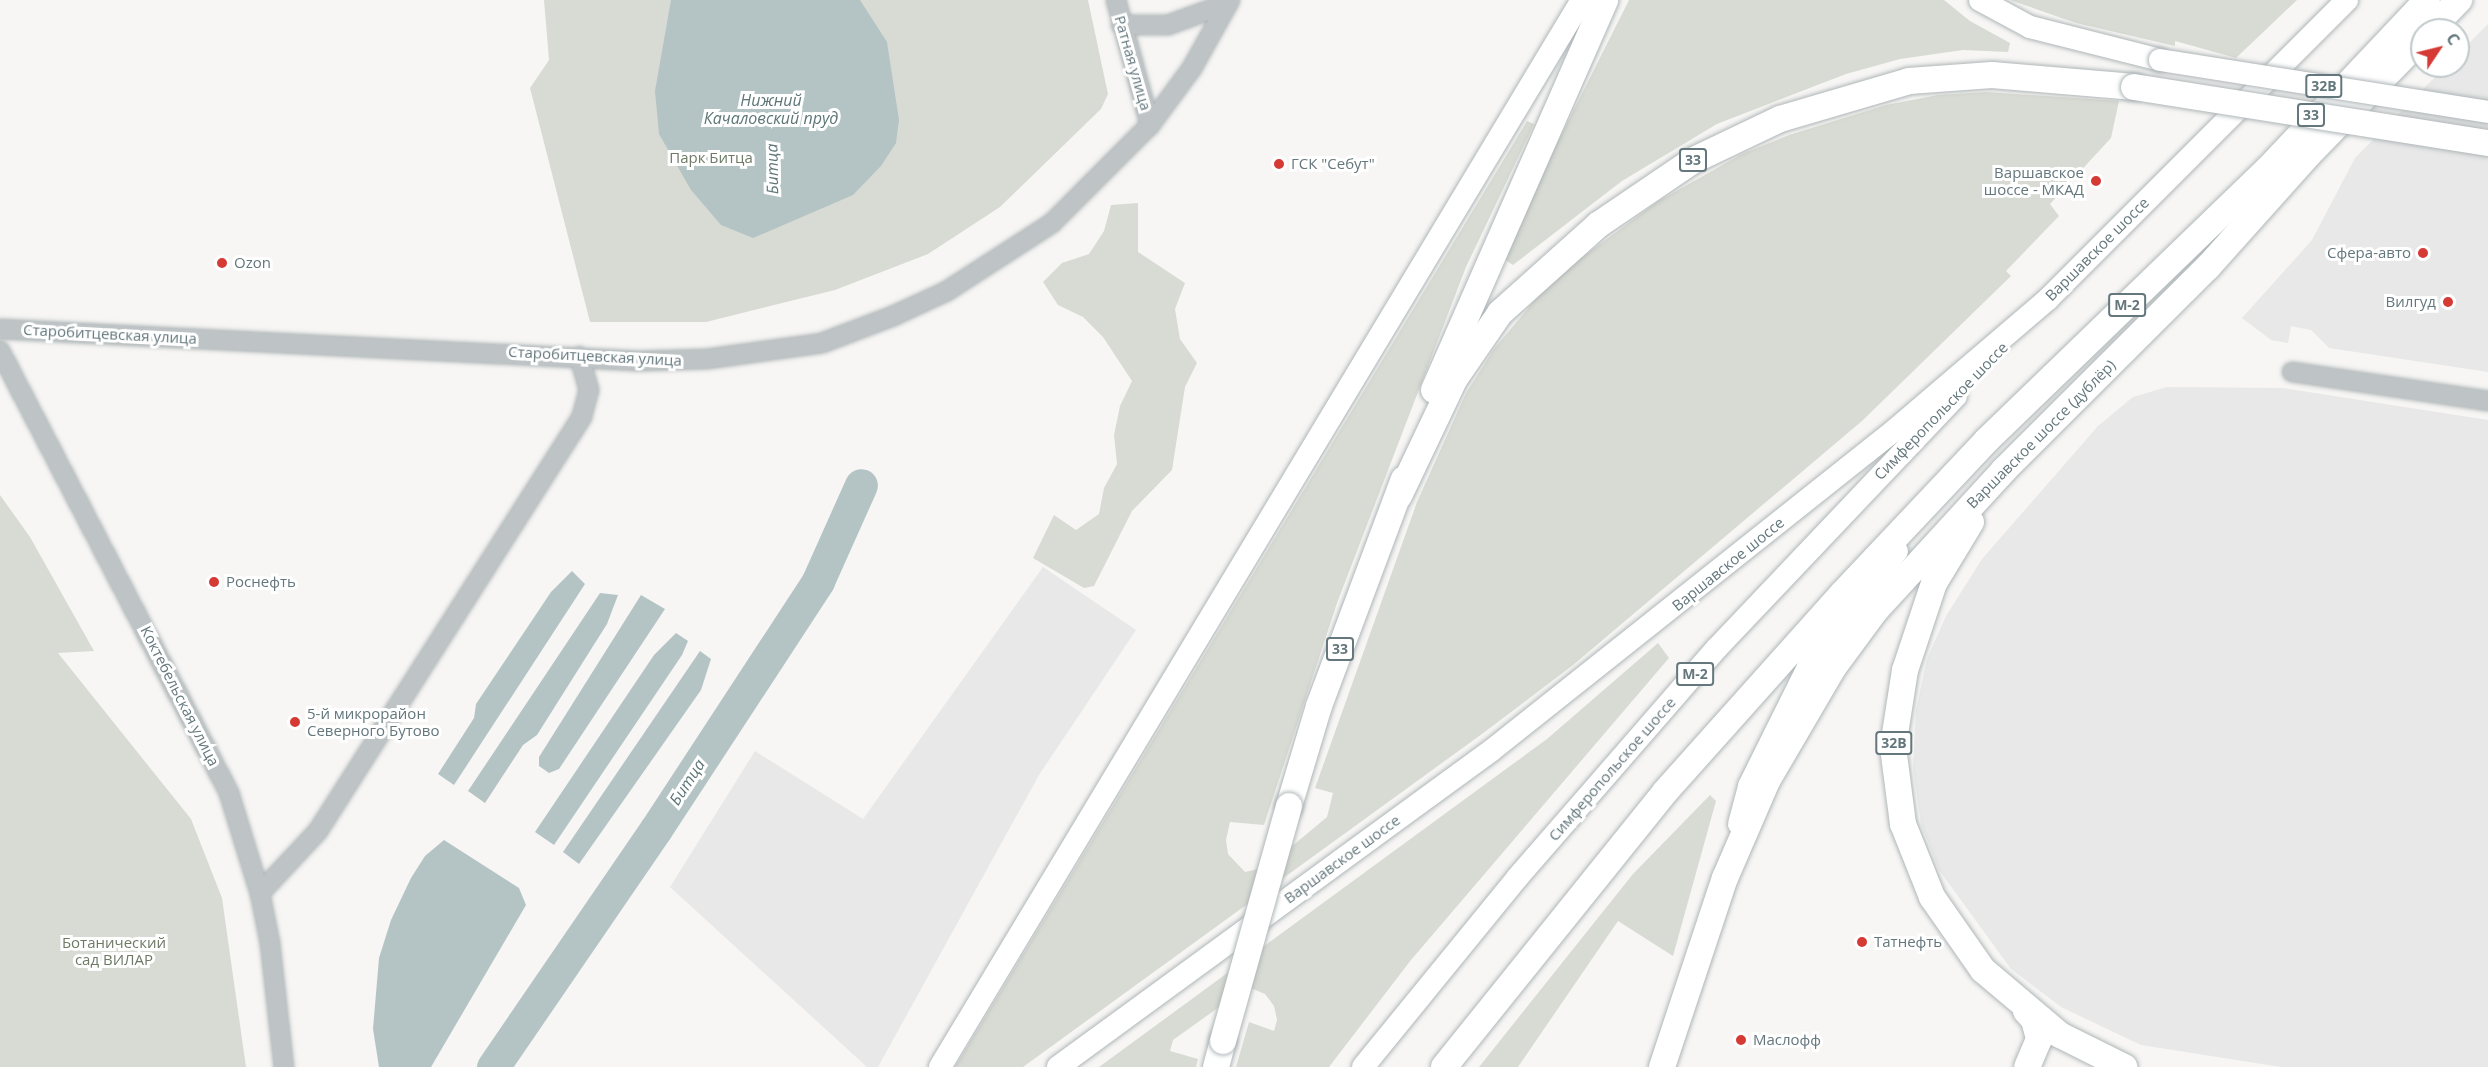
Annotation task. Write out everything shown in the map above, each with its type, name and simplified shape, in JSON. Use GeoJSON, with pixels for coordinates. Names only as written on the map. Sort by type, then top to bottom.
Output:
{"type":"FeatureCollection","features":[{"type":"Feature","properties":{"kind":"highway","name":"33"},"geometry":{"type":"LineString","coordinates":[[1216,1067],[1289,806],[1327,685],[1399,496],[1440,372],[1605,0]]}},
{"type":"Feature","properties":{"kind":"highway","name":"М-2"},"geometry":{"type":"LineString","coordinates":[[1444,1067],[1665,792],[1796,644],[1987,440],[2267,170],[2427,0]]}},
{"type":"Feature","properties":{"kind":"highway"},"geometry":{"type":"LineString","coordinates":[[2442,18],[2459,0]]}},
{"type":"Feature","properties":{"kind":"highway","name":"Варшавское шоссе (дублёр)"},"geometry":{"type":"LineString","coordinates":[[1725,878],[1767,781],[1833,668],[1875,611],[2004,470],[2208,267],[2308,155],[2410,50]]}},
{"type":"Feature","properties":{"kind":"highway","name":"33"},"geometry":{"type":"LineString","coordinates":[[1399,496],[1454,380],[1500,313],[1598,225],[1692,161],[1780,119],[1909,81],[1992,75],[2134,87],[2488,142]]}},
{"type":"Feature","properties":{"kind":"highway","name":"32B"},"geometry":{"type":"LineString","coordinates":[[2004,470],[1934,583],[1905,670],[1893,747],[1904,824],[1932,897],[1983,970],[2060,1035],[2124,1067]]}},
{"type":"Feature","properties":{"kind":"highway"},"geometry":{"type":"LineString","coordinates":[[1662,1067],[1725,878]]}},
{"type":"Feature","properties":{"kind":"highway"},"geometry":{"type":"LineString","coordinates":[[2019,1002],[2034,1020],[2039,1039],[2027,1067]]}},
{"type":"Feature","properties":{"kind":"main road"},"geometry":{"type":"LineString","coordinates":[[940,1067],[1582,0]]}},
{"type":"Feature","properties":{"kind":"main road","name":"32B"},"geometry":{"type":"LineString","coordinates":[[1980,0],[2030,27],[2160,60],[2488,112]]}},
{"type":"Feature","properties":{"kind":"main road","name":"Варшавское шоссе"},"geometry":{"type":"LineString","coordinates":[[1058,1067],[1585,680],[1896,429],[2048,299],[2347,0]]}},
{"type":"Feature","properties":{"kind":"main road","name":"Симферопольское шоссе"},"geometry":{"type":"LineString","coordinates":[[1363,1067],[1517,878],[1717,648],[2048,299]]}},
{"type":"Feature","properties":{"kind":"main road"},"geometry":{"type":"LineString","coordinates":[[1725,878],[1749,786],[1778,720],[1808,666],[1987,440]]}},
{"type":"Feature","properties":{"kind":"street","name":"Ратная улица"},"geometry":{"type":"LineString","coordinates":[[1116,0],[1150,125]]}},
{"type":"Feature","properties":{"kind":"street"},"geometry":{"type":"LineString","coordinates":[[1121,25],[1168,25],[1229,2]]}},
{"type":"Feature","properties":{"kind":"street","name":"Старобитцевская улица"},"geometry":{"type":"LineString","coordinates":[[0,328],[672,362],[822,343],[893,316],[947,291],[1052,223],[1150,125],[1192,68],[1229,2]]}},
{"type":"Feature","properties":{"kind":"street","name":"Коктебельская улица"},"geometry":{"type":"LineString","coordinates":[[0,351],[204,740],[229,793],[260,893],[278,999],[284,1067]]}},
{"type":"Feature","properties":{"kind":"street"},"geometry":{"type":"LineString","coordinates":[[260,893],[318,831],[580,419],[589,390],[579,356]]}},
{"type":"Feature","properties":{"kind":"street"},"geometry":{"type":"LineString","coordinates":[[2292,372],[2488,400]]}},
{"type":"Feature","properties":{"kind":"street"},"geometry":{"type":"LineString","coordinates":[[1796,644],[1874,580],[1962,515]]}},
{"type":"Feature","properties":{"kind":"shaded area"},"geometry":{"type":"Polygon","coordinates":[[[2488,24],[2488,372],[2329,348],[2311,330],[2291,326],[2288,343],[2271,340],[2242,318],[2312,240],[2355,158],[2434,78],[2470,78],[2470,42],[2488,24]]]}},
{"type":"Feature","properties":{"kind":"shaded area"},"geometry":{"type":"Polygon","coordinates":[[[2167,387],[2283,388],[2488,420],[2488,1067],[2281,1067],[2141,1045],[2061,1007],[2011,969],[1939,870],[1921,824],[1913,768],[1916,710],[1927,659],[1946,616],[1982,559],[2098,426],[2133,397],[2167,387]]]}},
{"type":"Feature","properties":{"kind":"shaded area"},"geometry":{"type":"Polygon","coordinates":[[[1043,567],[1136,630],[1039,775],[878,1067],[867,1067],[670,887],[755,751],[863,819],[1043,567]]]}},
{"type":"Feature","properties":{"kind":"green space","name":"Парк Битца"},"geometry":{"type":"Polygon","coordinates":[[[544,0],[1088,0],[1108,94],[1101,109],[1000,207],[928,254],[835,290],[706,322],[590,322],[530,88],[549,60],[544,0]]]}},
{"type":"Feature","properties":{"kind":"green space"},"geometry":{"type":"Polygon","coordinates":[[[1629,0],[1944,0],[1970,21],[2010,43],[2008,52],[1963,50],[1900,59],[1846,74],[1717,124],[1622,181],[1513,265],[1504,259],[1525,207],[1629,0]]]}},
{"type":"Feature","properties":{"kind":"green space"},"geometry":{"type":"Polygon","coordinates":[[[2010,0],[2297,0],[2236,58],[2175,41],[2175,46],[2076,23],[2010,0]]]}},
{"type":"Feature","properties":{"kind":"green space"},"geometry":{"type":"Polygon","coordinates":[[[1987,92],[2119,101],[2111,138],[2050,204],[2059,216],[2006,271],[2011,276],[1862,421],[1573,665],[1482,734],[1023,1067],[955,1067],[1527,121],[1534,124],[1466,267],[1337,603],[1264,825],[1230,822],[1226,840],[1228,854],[1245,872],[1267,867],[1327,817],[1333,793],[1315,788],[1417,502],[1466,393],[1494,349],[1540,294],[1569,267],[1657,202],[1742,154],[1789,135],[1886,105],[1938,95],[1987,92]]]}},
{"type":"Feature","properties":{"kind":"green space"},"geometry":{"type":"Polygon","coordinates":[[[1138,203],[1138,252],[1185,283],[1175,309],[1180,339],[1197,363],[1185,387],[1172,470],[1132,511],[1094,586],[1084,588],[1033,558],[1054,515],[1076,530],[1099,514],[1104,488],[1117,464],[1114,435],[1120,406],[1132,381],[1103,337],[1083,317],[1058,305],[1043,282],[1062,263],[1089,254],[1104,231],[1111,205],[1138,203]]]}},
{"type":"Feature","properties":{"kind":"green space","name":"Ботанический сад ВИЛАР"},"geometry":{"type":"Polygon","coordinates":[[[0,495],[30,537],[94,651],[58,653],[191,819],[222,898],[246,1067],[0,1067],[0,495]]]}},
{"type":"Feature","properties":{"kind":"green space"},"geometry":{"type":"Polygon","coordinates":[[[1658,643],[1669,658],[1411,960],[1329,1067],[1236,1067],[1249,1022],[1274,1031],[1277,1020],[1274,1006],[1265,994],[1253,989],[1240,992],[1173,1040],[1170,1051],[1198,1059],[1196,1067],[1099,1067],[1547,739],[1658,643]]]}},
{"type":"Feature","properties":{"kind":"green space"},"geometry":{"type":"Polygon","coordinates":[[[1710,795],[1716,801],[1673,956],[1618,921],[1518,1067],[1479,1067],[1633,874],[1710,795]]]}},
{"type":"Feature","properties":{"kind":"water","name":"Нижний Качаловский пруд"},"geometry":{"type":"Polygon","coordinates":[[[671,0],[860,0],[887,42],[899,120],[896,143],[881,166],[853,195],[753,238],[721,225],[691,190],[659,134],[655,91],[671,0]]]}},
{"type":"Feature","properties":{"kind":"water"},"geometry":{"type":"Polygon","coordinates":[[[572,571],[585,584],[454,785],[438,774],[474,718],[476,704],[551,592],[572,571]]]}},
{"type":"Feature","properties":{"kind":"water"},"geometry":{"type":"Polygon","coordinates":[[[600,593],[618,595],[607,624],[537,735],[523,745],[485,803],[468,791],[600,593]]]}},
{"type":"Feature","properties":{"kind":"water"},"geometry":{"type":"Polygon","coordinates":[[[641,595],[665,609],[559,769],[549,773],[539,766],[539,757],[641,595]]]}},
{"type":"Feature","properties":{"kind":"water"},"geometry":{"type":"Polygon","coordinates":[[[676,633],[688,641],[682,655],[554,845],[535,832],[654,655],[676,633]]]}},
{"type":"Feature","properties":{"kind":"water"},"geometry":{"type":"Polygon","coordinates":[[[700,651],[711,659],[701,690],[579,864],[563,852],[700,651]]]}},
{"type":"Feature","properties":{"kind":"water"},"geometry":{"type":"Polygon","coordinates":[[[444,840],[519,888],[526,905],[431,1067],[379,1067],[373,1029],[379,958],[391,920],[411,878],[425,856],[444,840]]]}},
{"type":"Feature","properties":{"kind":"waterway","name":"Битца"},"geometry":{"type":"LineString","coordinates":[[493,1067],[656,829],[818,581],[861,485]]}},
{"type":"Feature","properties":{"kind":"place","name":"ГСК \"Себут\""},"geometry":{"type":"Point","coordinates":[1279,164]}},
{"type":"Feature","properties":{"kind":"place","name":"Варшавское шоссе - МКАД"},"geometry":{"type":"Point","coordinates":[2096,181]}},
{"type":"Feature","properties":{"kind":"place","name":"Сфера-авто"},"geometry":{"type":"Point","coordinates":[2423,253]}},
{"type":"Feature","properties":{"kind":"place","name":"Ozon"},"geometry":{"type":"Point","coordinates":[222,263]}},
{"type":"Feature","properties":{"kind":"place","name":"Вилгуд"},"geometry":{"type":"Point","coordinates":[2448,302]}},
{"type":"Feature","properties":{"kind":"place","name":"Роснефть"},"geometry":{"type":"Point","coordinates":[214,582]}},
{"type":"Feature","properties":{"kind":"place","name":"5-й микрорайон Северного Бутово"},"geometry":{"type":"Point","coordinates":[295,722]}},
{"type":"Feature","properties":{"kind":"place","name":"Татнефть"},"geometry":{"type":"Point","coordinates":[1862,942]}},
{"type":"Feature","properties":{"kind":"place","name":"Маслофф"},"geometry":{"type":"Point","coordinates":[1741,1040]}}]}
